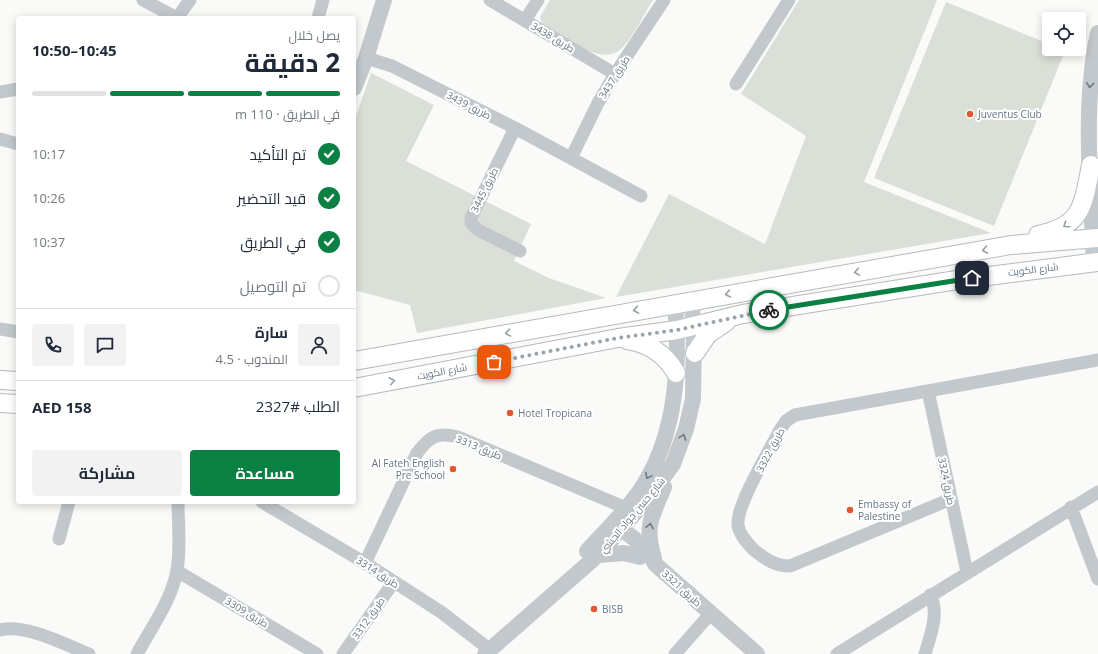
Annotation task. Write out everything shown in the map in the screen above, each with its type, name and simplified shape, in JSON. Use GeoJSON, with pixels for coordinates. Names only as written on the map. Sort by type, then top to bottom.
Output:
{"type":"FeatureCollection","features":[{"type":"Feature","properties":{"kind":"main road"},"geometry":{"type":"LineString","coordinates":[[1011,245],[1032,236],[1054,232],[1064,227],[1074,219],[1080,210],[1084,199],[1090,165]]}},
{"type":"Feature","properties":{"kind":"main road"},"geometry":{"type":"LineString","coordinates":[[356,361],[1011,245],[1096,238]]}},
{"type":"Feature","properties":{"kind":"main road","name":"شارع الكويت"},"geometry":{"type":"LineString","coordinates":[[356,388],[618,338],[686,328],[743,314],[964,279],[1096,262]]}},
{"type":"Feature","properties":{"kind":"main road"},"geometry":{"type":"LineString","coordinates":[[695,353],[708,334],[743,314]]}},
{"type":"Feature","properties":{"kind":"main road"},"geometry":{"type":"LineString","coordinates":[[618,338],[636,341],[652,347],[669,362],[676,373]]}},
{"type":"Feature","properties":{"kind":"main road"},"geometry":{"type":"LineString","coordinates":[[0,380],[16,381]]}},
{"type":"Feature","properties":{"kind":"street"},"geometry":{"type":"LineString","coordinates":[[142,0],[173,16]]}},
{"type":"Feature","properties":{"kind":"street"},"geometry":{"type":"LineString","coordinates":[[178,16],[190,0]]}},
{"type":"Feature","properties":{"kind":"street"},"geometry":{"type":"LineString","coordinates":[[319,16],[323,0]]}},
{"type":"Feature","properties":{"kind":"street"},"geometry":{"type":"LineString","coordinates":[[356,83],[366,58],[384,0]]}},
{"type":"Feature","properties":{"kind":"street","name":"طريق 3438"},"geometry":{"type":"LineString","coordinates":[[490,0],[615,74]]}},
{"type":"Feature","properties":{"kind":"street"},"geometry":{"type":"LineString","coordinates":[[525,20],[538,0]]}},
{"type":"Feature","properties":{"kind":"street","name":"طريق 3437"},"geometry":{"type":"LineString","coordinates":[[571,158],[598,103],[615,74],[664,0]]}},
{"type":"Feature","properties":{"kind":"street"},"geometry":{"type":"LineString","coordinates":[[736,84],[789,0]]}},
{"type":"Feature","properties":{"kind":"street"},"geometry":{"type":"LineString","coordinates":[[1096,262],[1096,238],[1090,165],[1089,92],[1098,33]]}},
{"type":"Feature","properties":{"kind":"street","name":"طريق 3439"},"geometry":{"type":"LineString","coordinates":[[366,58],[392,66],[515,128],[641,196]]}},
{"type":"Feature","properties":{"kind":"street"},"geometry":{"type":"LineString","coordinates":[[0,92],[16,89]]}},
{"type":"Feature","properties":{"kind":"street","name":"طريق 3445"},"geometry":{"type":"LineString","coordinates":[[515,128],[471,218],[474,227],[520,251]]}},
{"type":"Feature","properties":{"kind":"street"},"geometry":{"type":"LineString","coordinates":[[0,139],[16,143]]}},
{"type":"Feature","properties":{"kind":"street","name":"شارع حسن جواد الجشي"},"geometry":{"type":"LineString","coordinates":[[552,594],[673,464],[686,429],[693,399],[695,353],[686,328],[683,302]]}},
{"type":"Feature","properties":{"kind":"street","name":"شارع حسن جواد الجشي"},"geometry":{"type":"LineString","coordinates":[[630,511],[643,487],[662,445],[673,407],[676,373],[686,328]]}},
{"type":"Feature","properties":{"kind":"street"},"geometry":{"type":"LineString","coordinates":[[0,329],[16,332]]}},
{"type":"Feature","properties":{"kind":"street","name":"طريق 3322"},"geometry":{"type":"LineString","coordinates":[[951,499],[790,566],[778,565],[767,560],[752,547],[739,531],[738,523],[740,508],[780,430],[791,418],[801,414],[1098,360]]}},
{"type":"Feature","properties":{"kind":"street","name":"طريق 3324"},"geometry":{"type":"LineString","coordinates":[[928,391],[967,572]]}},
{"type":"Feature","properties":{"kind":"street","name":"طريق 3313"},"geometry":{"type":"LineString","coordinates":[[365,563],[417,453],[430,439],[438,435],[446,434],[458,437],[630,511]]}},
{"type":"Feature","properties":{"kind":"street"},"geometry":{"type":"LineString","coordinates":[[655,564],[650,544],[649,525],[673,464]]}},
{"type":"Feature","properties":{"kind":"street"},"geometry":{"type":"LineString","coordinates":[[837,654],[1071,507],[1098,492]]}},
{"type":"Feature","properties":{"kind":"street"},"geometry":{"type":"LineString","coordinates":[[60,539],[68,504]]}},
{"type":"Feature","properties":{"kind":"street"},"geometry":{"type":"LineString","coordinates":[[137,654],[164,607],[177,571],[178,504]]}},
{"type":"Feature","properties":{"kind":"street","name":"طريق 3314"},"geometry":{"type":"LineString","coordinates":[[265,504],[365,563],[441,612],[487,651]]}},
{"type":"Feature","properties":{"kind":"street"},"geometry":{"type":"LineString","coordinates":[[1071,507],[1098,579]]}},
{"type":"Feature","properties":{"kind":"street"},"geometry":{"type":"LineString","coordinates":[[613,530],[640,557]]}},
{"type":"Feature","properties":{"kind":"street","name":"شارع حسن جواد الجشي"},"geometry":{"type":"LineString","coordinates":[[487,651],[598,555],[613,530]]}},
{"type":"Feature","properties":{"kind":"street","name":"طريق 3321"},"geometry":{"type":"LineString","coordinates":[[613,530],[646,550],[655,564],[757,654]]}},
{"type":"Feature","properties":{"kind":"street"},"geometry":{"type":"LineString","coordinates":[[598,555],[624,553],[640,557],[655,564]]}},
{"type":"Feature","properties":{"kind":"street","name":"طريق 3309"},"geometry":{"type":"LineString","coordinates":[[177,571],[317,654]]}},
{"type":"Feature","properties":{"kind":"street","name":"طريق 3312"},"geometry":{"type":"LineString","coordinates":[[343,654],[394,583]]}},
{"type":"Feature","properties":{"kind":"street"},"geometry":{"type":"LineString","coordinates":[[925,654],[934,615],[934,603],[930,595]]}},
{"type":"Feature","properties":{"kind":"street"},"geometry":{"type":"LineString","coordinates":[[675,654],[711,613]]}},
{"type":"Feature","properties":{"kind":"street"},"geometry":{"type":"LineString","coordinates":[[0,630],[16,629],[32,633],[89,654]]}},
{"type":"Feature","properties":{"kind":"shaded area"},"geometry":{"type":"Polygon","coordinates":[[[550,0],[653,0],[634,32],[621,49],[613,54],[603,54],[592,52],[581,47],[542,23],[540,17],[550,0]]]}},
{"type":"Feature","properties":{"kind":"shaded area"},"geometry":{"type":"Polygon","coordinates":[[[799,0],[937,0],[864,182],[991,233],[616,297],[669,194],[765,244],[806,136],[741,94],[799,0]]]}},
{"type":"Feature","properties":{"kind":"shaded area","name":"Juventus Club"},"geometry":{"type":"Polygon","coordinates":[[[946,2],[1042,41],[1042,56],[1063,56],[994,226],[874,178],[946,2]]]}},
{"type":"Feature","properties":{"kind":"shaded area"},"geometry":{"type":"Polygon","coordinates":[[[371,73],[434,105],[406,161],[531,224],[514,261],[549,278],[606,298],[417,333],[410,305],[356,291],[356,116],[371,73]]]}},
{"type":"Feature","properties":{"kind":"way so far"},"geometry":{"type":"LineString","coordinates":[[494,362],[618,338],[677,330],[743,314],[769,310]]}},
{"type":"Feature","properties":{"kind":"place","name":"Juventus Club"},"geometry":{"type":"Point","coordinates":[970,114]}},
{"type":"Feature","properties":{"kind":"place","name":"Hotel Tropicana"},"geometry":{"type":"Point","coordinates":[510,413]}},
{"type":"Feature","properties":{"kind":"place","name":"Al Fateh English Pre School"},"geometry":{"type":"Point","coordinates":[453,469]}},
{"type":"Feature","properties":{"kind":"place","name":"Embassy of Palestine"},"geometry":{"type":"Point","coordinates":[850,510]}},
{"type":"Feature","properties":{"kind":"place","name":"BISB"},"geometry":{"type":"Point","coordinates":[594,609]}},
{"type":"Feature","properties":{"kind":"route"},"geometry":{"type":"LineString","coordinates":[[769,310],[972,278]]}}]}
